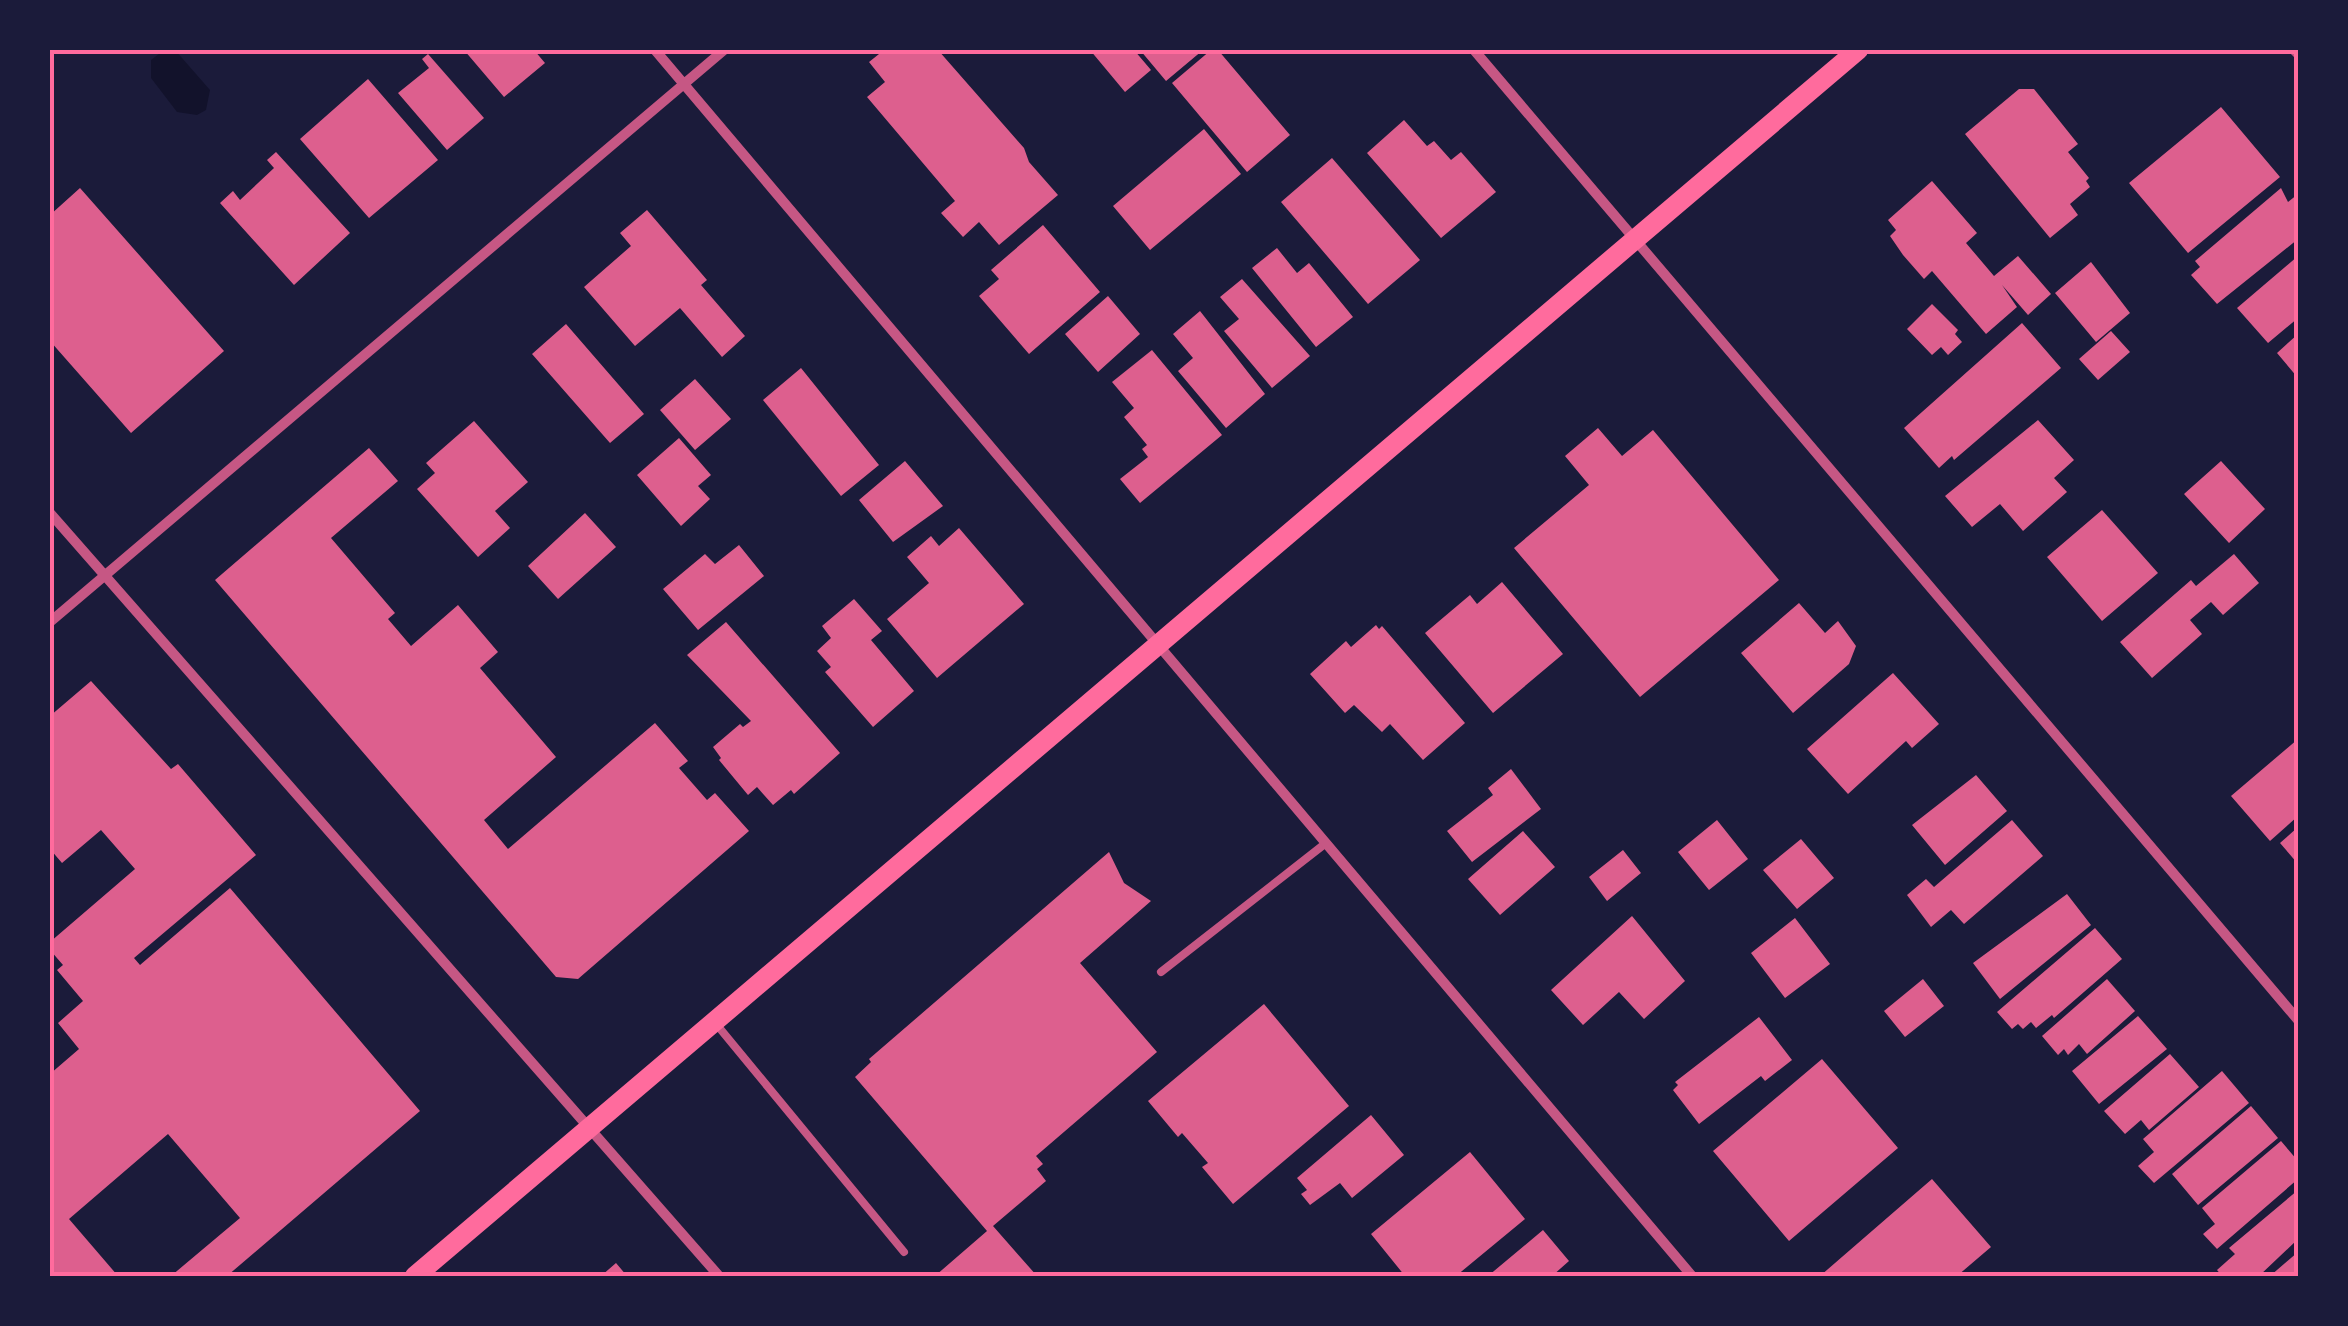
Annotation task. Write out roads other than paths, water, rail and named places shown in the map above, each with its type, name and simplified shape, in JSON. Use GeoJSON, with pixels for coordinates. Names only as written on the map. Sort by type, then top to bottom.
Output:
{"type":"FeatureCollection","features":[{"type":"Feature","properties":{"kind":"main road"},"geometry":{"type":"LineString","coordinates":[[415,1276],[1858,50]]}},
{"type":"Feature","properties":{"kind":"street"},"geometry":{"type":"LineString","coordinates":[[655,50],[1692,1276]]}},
{"type":"Feature","properties":{"kind":"street"},"geometry":{"type":"LineString","coordinates":[[50,622],[724,50]]}},
{"type":"Feature","properties":{"kind":"street"},"geometry":{"type":"LineString","coordinates":[[1474,50],[2298,1020]]}},
{"type":"Feature","properties":{"kind":"street"},"geometry":{"type":"LineString","coordinates":[[50,513],[719,1276]]}},
{"type":"Feature","properties":{"kind":"lane"},"geometry":{"type":"LineString","coordinates":[[1161,972],[1326,843]]}},
{"type":"Feature","properties":{"kind":"lane"},"geometry":{"type":"LineString","coordinates":[[714,1022],[904,1252]]}}]}
